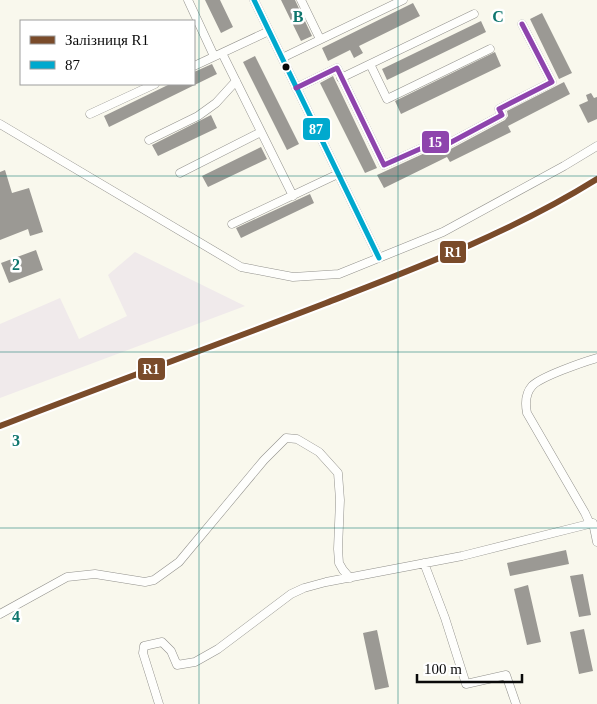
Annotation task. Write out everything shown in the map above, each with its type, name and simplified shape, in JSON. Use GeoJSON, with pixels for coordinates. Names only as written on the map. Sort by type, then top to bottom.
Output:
{"type":"FeatureCollection","features":[{"type":"Feature","properties":{"kind":"street"},"geometry":{"type":"LineString","coordinates":[[188,0],[218,55],[236,81],[293,196]]}},
{"type":"Feature","properties":{"kind":"street"},"geometry":{"type":"LineString","coordinates":[[254,0],[379,258]]}},
{"type":"Feature","properties":{"kind":"street"},"geometry":{"type":"LineString","coordinates":[[301,0],[320,39]]}},
{"type":"Feature","properties":{"kind":"street"},"geometry":{"type":"LineString","coordinates":[[282,58],[403,0]]}},
{"type":"Feature","properties":{"kind":"street"},"geometry":{"type":"LineString","coordinates":[[341,78],[474,14]]}},
{"type":"Feature","properties":{"kind":"street"},"geometry":{"type":"LineString","coordinates":[[296,88],[337,68],[384,166],[440,140],[444,146],[502,115],[499,109],[552,82],[522,24]]}},
{"type":"Feature","properties":{"kind":"street"},"geometry":{"type":"LineString","coordinates":[[195,66],[269,31]]}},
{"type":"Feature","properties":{"kind":"street"},"geometry":{"type":"LineString","coordinates":[[370,64],[387,99],[490,49]]}},
{"type":"Feature","properties":{"kind":"street"},"geometry":{"type":"LineString","coordinates":[[149,140],[198,116],[216,103],[236,81]]}},
{"type":"Feature","properties":{"kind":"street"},"geometry":{"type":"LineString","coordinates":[[90,114],[153,85]]}},
{"type":"Feature","properties":{"kind":"street"},"geometry":{"type":"LineString","coordinates":[[0,124],[241,267],[293,277],[339,274],[444,232],[597,146]]}},
{"type":"Feature","properties":{"kind":"street"},"geometry":{"type":"LineString","coordinates":[[180,173],[261,132]]}},
{"type":"Feature","properties":{"kind":"street"},"geometry":{"type":"LineString","coordinates":[[232,224],[338,174]]}},
{"type":"Feature","properties":{"kind":"street"},"geometry":{"type":"LineString","coordinates":[[597,358],[572,366],[533,385],[525,405],[527,413],[585,513],[593,523],[597,542]]}},
{"type":"Feature","properties":{"kind":"street"},"geometry":{"type":"LineString","coordinates":[[0,614],[67,577],[96,574],[145,582],[154,580],[179,562],[264,460],[286,438],[291,437],[319,452],[338,473],[340,500],[339,563],[350,578]]}},
{"type":"Feature","properties":{"kind":"street"},"geometry":{"type":"LineString","coordinates":[[159,704],[144,653],[144,646],[162,642],[171,651],[176,664],[195,662],[218,650],[291,594],[304,588],[462,556],[593,523]]}},
{"type":"Feature","properties":{"kind":"street"},"geometry":{"type":"LineString","coordinates":[[424,563],[446,618],[466,684],[506,675],[516,704]]}},
{"type":"Feature","properties":{"kind":"shaded area"},"geometry":{"type":"Polygon","coordinates":[[[135,252],[245,306],[0,398],[0,324],[60,298],[79,339],[127,316],[108,275],[135,252]]]}},
{"type":"Feature","properties":{"kind":"building"},"geometry":{"type":"Polygon","coordinates":[[[205,0],[220,0],[233,27],[221,33],[205,0]]]}},
{"type":"Feature","properties":{"kind":"building"},"geometry":{"type":"Polygon","coordinates":[[[281,0],[295,0],[312,36],[301,41],[281,0]]]}},
{"type":"Feature","properties":{"kind":"building"},"geometry":{"type":"Polygon","coordinates":[[[413,3],[420,16],[359,46],[363,53],[354,58],[350,50],[328,61],[322,48],[413,3]]]}},
{"type":"Feature","properties":{"kind":"building"},"geometry":{"type":"Polygon","coordinates":[[[542,13],[572,73],[559,79],[530,19],[542,13]]]}},
{"type":"Feature","properties":{"kind":"building"},"geometry":{"type":"Polygon","coordinates":[[[481,21],[486,32],[387,80],[382,69],[481,21]]]}},
{"type":"Feature","properties":{"kind":"building"},"geometry":{"type":"Polygon","coordinates":[[[495,52],[501,66],[401,114],[395,101],[495,52]]]}},
{"type":"Feature","properties":{"kind":"building"},"geometry":{"type":"Polygon","coordinates":[[[255,56],[299,144],[287,150],[243,62],[255,56]]]}},
{"type":"Feature","properties":{"kind":"building"},"geometry":{"type":"Polygon","coordinates":[[[212,64],[217,74],[195,85],[195,72],[212,64]]]}},
{"type":"Feature","properties":{"kind":"building"},"geometry":{"type":"Polygon","coordinates":[[[333,76],[377,168],[365,173],[320,83],[333,76]]]}},
{"type":"Feature","properties":{"kind":"building"},"geometry":{"type":"Polygon","coordinates":[[[564,82],[570,94],[508,126],[511,132],[450,162],[447,157],[384,188],[377,175],[438,147],[441,152],[447,151],[505,120],[508,116],[507,111],[564,82]]]}},
{"type":"Feature","properties":{"kind":"building"},"geometry":{"type":"Polygon","coordinates":[[[168,85],[195,85],[109,127],[104,116],[168,85]]]}},
{"type":"Feature","properties":{"kind":"building"},"geometry":{"type":"Polygon","coordinates":[[[591,93],[594,98],[597,97],[597,119],[588,123],[579,105],[588,101],[586,95],[591,93]]]}},
{"type":"Feature","properties":{"kind":"building"},"geometry":{"type":"Polygon","coordinates":[[[211,115],[217,128],[158,156],[152,145],[211,115]]]}},
{"type":"Feature","properties":{"kind":"building"},"geometry":{"type":"Polygon","coordinates":[[[261,147],[267,159],[208,187],[202,176],[261,147]]]}},
{"type":"Feature","properties":{"kind":"building"},"geometry":{"type":"Polygon","coordinates":[[[5,170],[12,193],[29,188],[43,232],[30,236],[28,229],[0,240],[0,172],[5,170]]]}},
{"type":"Feature","properties":{"kind":"building"},"geometry":{"type":"Polygon","coordinates":[[[310,194],[314,203],[241,238],[236,228],[310,194]]]}},
{"type":"Feature","properties":{"kind":"building"},"geometry":{"type":"Polygon","coordinates":[[[36,250],[43,270],[9,283],[1,263],[36,250]]]}},
{"type":"Feature","properties":{"kind":"building"},"geometry":{"type":"Polygon","coordinates":[[[566,550],[569,564],[510,576],[507,563],[566,550]]]}},
{"type":"Feature","properties":{"kind":"building"},"geometry":{"type":"Polygon","coordinates":[[[583,574],[591,615],[579,617],[570,576],[583,574]]]}},
{"type":"Feature","properties":{"kind":"building"},"geometry":{"type":"Polygon","coordinates":[[[528,585],[541,642],[527,645],[514,589],[528,585]]]}},
{"type":"Feature","properties":{"kind":"building"},"geometry":{"type":"Polygon","coordinates":[[[584,629],[593,671],[579,674],[570,632],[584,629]]]}},
{"type":"Feature","properties":{"kind":"building"},"geometry":{"type":"Polygon","coordinates":[[[377,630],[389,687],[375,690],[363,633],[377,630]]]}},
{"type":"Feature","properties":{"kind":"rail line","name":"R1"},"geometry":{"type":"LineString","coordinates":[[0,426],[285,319],[430,262],[532,216],[597,179]]}},
{"type":"Feature","properties":{"kind":"transit line","name":"87"},"geometry":{"type":"LineString","coordinates":[[254,0],[379,258]]}},
{"type":"Feature","properties":{"kind":"transit line","name":"15"},"geometry":{"type":"LineString","coordinates":[[296,88],[337,68],[384,165],[440,140],[444,146],[502,115],[499,109],[552,82],[522,24]]}}]}
